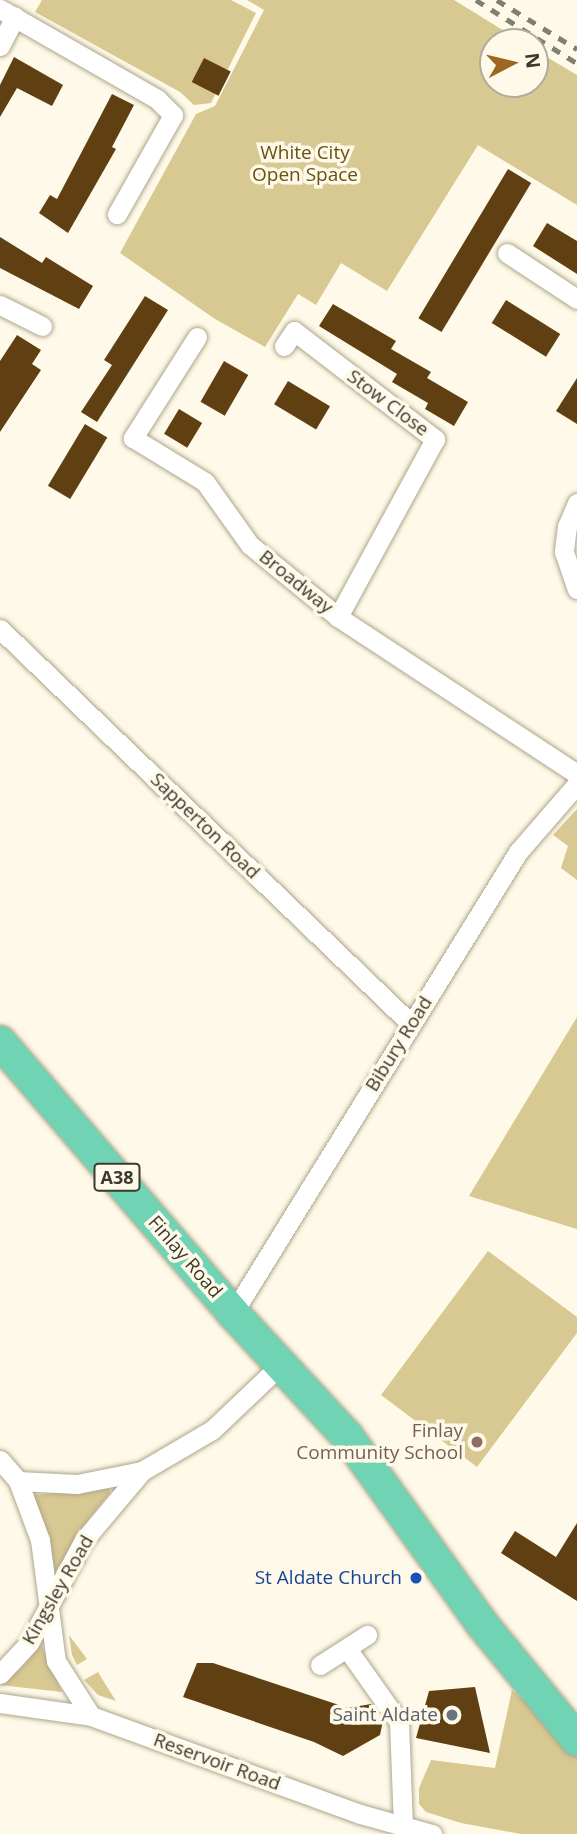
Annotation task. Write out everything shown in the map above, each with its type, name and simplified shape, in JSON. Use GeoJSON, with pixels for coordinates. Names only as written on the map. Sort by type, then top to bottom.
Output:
{"type":"FeatureCollection","features":[{"type":"Feature","properties":{"kind":"highway","name":"Finlay Road"},"geometry":{"type":"LineString","coordinates":[[0,1042],[233,1312]]}},
{"type":"Feature","properties":{"kind":"highway","name":"A38"},"geometry":{"type":"LineString","coordinates":[[233,1312],[273,1372],[340,1445],[360,1456]]}},
{"type":"Feature","properties":{"kind":"highway","name":"A38"},"geometry":{"type":"LineString","coordinates":[[233,1312],[347,1436],[482,1624],[577,1740]]}},
{"type":"Feature","properties":{"kind":"highway","name":"A38"},"geometry":{"type":"LineString","coordinates":[[550,1704],[577,1724]]}},
{"type":"Feature","properties":{"kind":"street"},"geometry":{"type":"LineString","coordinates":[[0,46],[8,13],[158,99],[173,115],[117,214]]}},
{"type":"Feature","properties":{"kind":"street"},"geometry":{"type":"LineString","coordinates":[[507,253],[577,299]]}},
{"type":"Feature","properties":{"kind":"street"},"geometry":{"type":"LineString","coordinates":[[2,312],[42,327]]}},
{"type":"Feature","properties":{"kind":"street","name":"Stow Close"},"geometry":{"type":"LineString","coordinates":[[284,346],[294,331],[435,439],[338,617]]}},
{"type":"Feature","properties":{"kind":"street","name":"Broadway"},"geometry":{"type":"LineString","coordinates":[[197,337],[133,438],[205,482],[250,545],[338,617],[577,774]]}},
{"type":"Feature","properties":{"kind":"street"},"geometry":{"type":"LineString","coordinates":[[577,503],[567,526],[564,552],[577,589]]}},
{"type":"Feature","properties":{"kind":"street","name":"Sapperton Road"},"geometry":{"type":"LineString","coordinates":[[0,629],[411,1024]]}},
{"type":"Feature","properties":{"kind":"street","name":"Bibury Road"},"geometry":{"type":"LineString","coordinates":[[233,1312],[518,852],[577,784]]}},
{"type":"Feature","properties":{"kind":"street","name":"Kingsley Road"},"geometry":{"type":"LineString","coordinates":[[0,1674],[22,1653],[49,1609],[84,1540],[142,1471],[212,1430],[273,1372]]}},
{"type":"Feature","properties":{"kind":"street"},"geometry":{"type":"LineString","coordinates":[[0,1460],[18,1481],[40,1540],[56,1661],[91,1716]]}},
{"type":"Feature","properties":{"kind":"street"},"geometry":{"type":"LineString","coordinates":[[18,1481],[77,1484],[142,1471]]}},
{"type":"Feature","properties":{"kind":"street"},"geometry":{"type":"LineString","coordinates":[[320,1665],[348,1650],[367,1635]]}},
{"type":"Feature","properties":{"kind":"street"},"geometry":{"type":"LineString","coordinates":[[348,1650],[399,1722],[403,1826]]}},
{"type":"Feature","properties":{"kind":"street","name":"Reservoir Road"},"geometry":{"type":"LineString","coordinates":[[0,1703],[91,1716],[432,1834]]}},
{"type":"Feature","properties":{"kind":"green space"},"geometry":{"type":"Polygon","coordinates":[[[42,0],[231,0],[256,13],[211,103],[194,105],[180,92],[35,12],[42,0]]]}},
{"type":"Feature","properties":{"kind":"green space","name":"White City Open Space"},"geometry":{"type":"Polygon","coordinates":[[[247,0],[454,0],[499,28],[479,28],[479,98],[549,98],[549,58],[577,75],[577,205],[478,145],[387,291],[341,263],[316,305],[298,294],[265,347],[215,319],[120,253],[196,114],[215,106],[264,10],[247,0]]]}},
{"type":"Feature","properties":{"kind":"green space"},"geometry":{"type":"Polygon","coordinates":[[[577,809],[577,880],[561,868],[568,846],[553,835],[577,809]]]}},
{"type":"Feature","properties":{"kind":"green space"},"geometry":{"type":"Polygon","coordinates":[[[577,1017],[577,1229],[469,1196],[577,1017]]]}},
{"type":"Feature","properties":{"kind":"green space"},"geometry":{"type":"Polygon","coordinates":[[[488,1251],[577,1317],[577,1333],[477,1467],[381,1395],[488,1251]]]}},
{"type":"Feature","properties":{"kind":"green space"},"geometry":{"type":"Polygon","coordinates":[[[109,1488],[110,1493],[81,1529],[57,1571],[54,1570],[34,1495],[109,1488]]]}},
{"type":"Feature","properties":{"kind":"green space"},"geometry":{"type":"Polygon","coordinates":[[[69,1635],[87,1659],[77,1665],[72,1655],[69,1635]]]}},
{"type":"Feature","properties":{"kind":"green space"},"geometry":{"type":"Polygon","coordinates":[[[41,1644],[62,1692],[0,1685],[22,1667],[41,1644]]]}},
{"type":"Feature","properties":{"kind":"green space"},"geometry":{"type":"Polygon","coordinates":[[[98,1672],[116,1701],[98,1695],[84,1680],[98,1672]]]}},
{"type":"Feature","properties":{"kind":"green space"},"geometry":{"type":"Polygon","coordinates":[[[512,1690],[577,1748],[577,1834],[521,1834],[461,1823],[426,1812],[419,1804],[419,1788],[431,1760],[495,1768],[512,1690]]]}},
{"type":"Feature","properties":{"kind":"building"},"geometry":{"type":"Polygon","coordinates":[[[14,57],[63,85],[52,106],[17,88],[0,117],[0,85],[14,57]]]}},
{"type":"Feature","properties":{"kind":"building"},"geometry":{"type":"Polygon","coordinates":[[[204,58],[231,72],[218,96],[192,82],[204,58]]]}},
{"type":"Feature","properties":{"kind":"building"},"geometry":{"type":"Polygon","coordinates":[[[112,94],[134,105],[112,147],[116,149],[68,233],[39,213],[50,195],[57,199],[112,94]]]}},
{"type":"Feature","properties":{"kind":"building"},"geometry":{"type":"Polygon","coordinates":[[[508,169],[531,183],[442,332],[418,318],[508,169]]]}},
{"type":"Feature","properties":{"kind":"building"},"geometry":{"type":"Polygon","coordinates":[[[547,223],[577,241],[577,274],[533,246],[547,223]]]}},
{"type":"Feature","properties":{"kind":"building"},"geometry":{"type":"Polygon","coordinates":[[[0,237],[42,263],[46,257],[93,286],[79,309],[0,268],[0,237]]]}},
{"type":"Feature","properties":{"kind":"building"},"geometry":{"type":"Polygon","coordinates":[[[145,296],[168,310],[97,422],[81,412],[112,365],[104,360],[145,296]]]}},
{"type":"Feature","properties":{"kind":"building"},"geometry":{"type":"Polygon","coordinates":[[[506,300],[560,334],[546,357],[492,323],[506,300]]]}},
{"type":"Feature","properties":{"kind":"building"},"geometry":{"type":"Polygon","coordinates":[[[333,304],[396,341],[391,349],[431,372],[427,378],[468,402],[454,426],[425,409],[428,403],[392,382],[397,374],[319,326],[333,304]]]}},
{"type":"Feature","properties":{"kind":"building"},"geometry":{"type":"Polygon","coordinates":[[[17,335],[41,350],[32,364],[41,370],[0,432],[0,361],[17,335]]]}},
{"type":"Feature","properties":{"kind":"building"},"geometry":{"type":"Polygon","coordinates":[[[224,361],[248,375],[225,416],[200,402],[224,361]]]}},
{"type":"Feature","properties":{"kind":"building"},"geometry":{"type":"Polygon","coordinates":[[[577,378],[577,424],[556,411],[577,378]]]}},
{"type":"Feature","properties":{"kind":"building"},"geometry":{"type":"Polygon","coordinates":[[[288,381],[330,406],[316,429],[274,404],[288,381]]]}},
{"type":"Feature","properties":{"kind":"building"},"geometry":{"type":"Polygon","coordinates":[[[179,409],[202,423],[187,448],[164,434],[179,409]]]}},
{"type":"Feature","properties":{"kind":"building"},"geometry":{"type":"Polygon","coordinates":[[[85,424],[107,437],[70,499],[48,486],[85,424]]]}},
{"type":"Feature","properties":{"kind":"building"},"geometry":{"type":"Polygon","coordinates":[[[577,1523],[577,1601],[501,1553],[515,1531],[556,1557],[577,1523]]]}},
{"type":"Feature","properties":{"kind":"building"},"geometry":{"type":"Polygon","coordinates":[[[197,1663],[213,1663],[348,1708],[371,1704],[383,1721],[380,1735],[343,1756],[314,1742],[183,1697],[197,1663]]]}},
{"type":"Feature","properties":{"kind":"building","name":"Saint Aldate"},"geometry":{"type":"Polygon","coordinates":[[[475,1687],[490,1753],[416,1738],[429,1691],[475,1687]]]}},
{"type":"Feature","properties":{"kind":"railway"},"geometry":{"type":"LineString","coordinates":[[476,0],[577,63]]}},
{"type":"Feature","properties":{"kind":"railway"},"geometry":{"type":"LineString","coordinates":[[497,0],[577,49]]}},
{"type":"Feature","properties":{"kind":"place","name":"Finlay Community School"},"geometry":{"type":"Point","coordinates":[477,1442]}},
{"type":"Feature","properties":{"kind":"place","name":"St Aldate Church"},"geometry":{"type":"Point","coordinates":[416,1578]}},
{"type":"Feature","properties":{"kind":"place","name":"Saint Aldate"},"geometry":{"type":"Point","coordinates":[452,1715]}}]}
